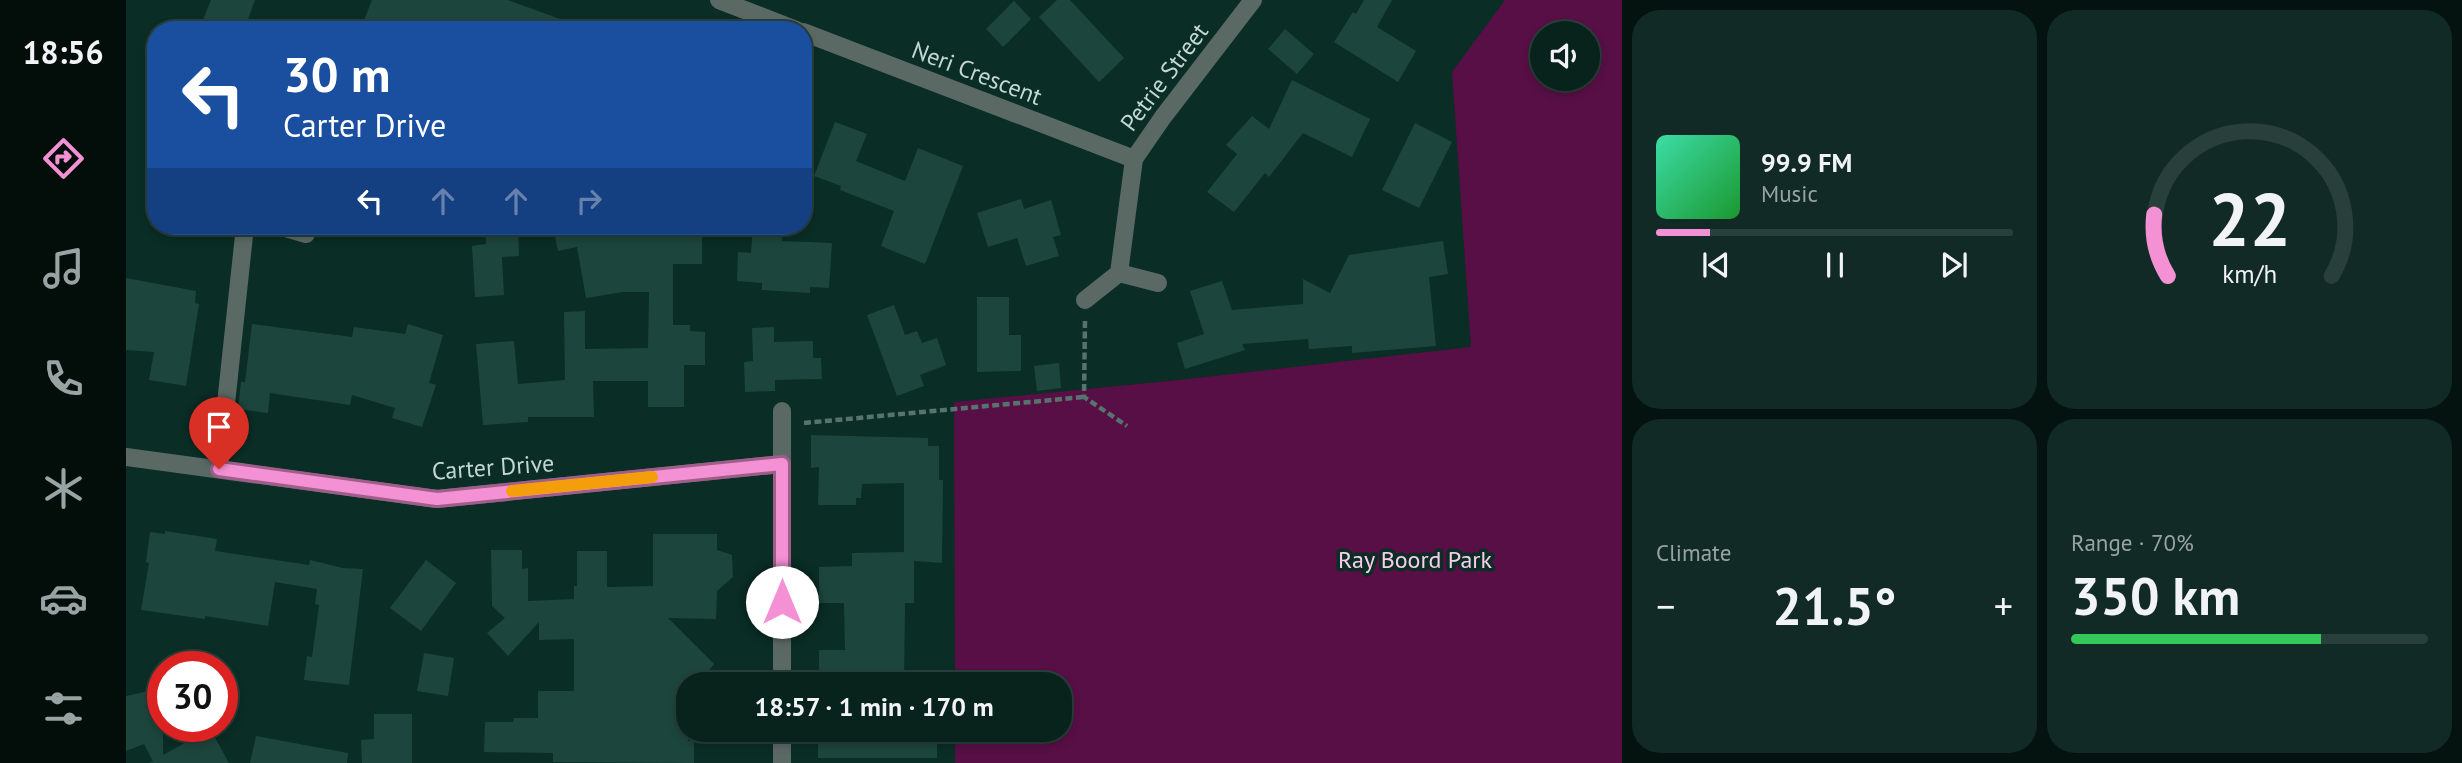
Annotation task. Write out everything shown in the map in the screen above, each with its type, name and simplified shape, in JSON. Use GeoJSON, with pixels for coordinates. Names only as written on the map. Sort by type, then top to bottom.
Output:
{"type":"FeatureCollection","features":[{"type":"Feature","properties":{"kind":"street"},"geometry":{"type":"LineString","coordinates":[[719,0],[773,21]]}},
{"type":"Feature","properties":{"kind":"street","name":"Petrie Street"},"geometry":{"type":"LineString","coordinates":[[1119,273],[1133,159],[1253,0]]}},
{"type":"Feature","properties":{"kind":"street","name":"Neri Crescent"},"geometry":{"type":"LineString","coordinates":[[812,35],[1133,159]]}},
{"type":"Feature","properties":{"kind":"street"},"geometry":{"type":"LineString","coordinates":[[219,469],[244,235]]}},
{"type":"Feature","properties":{"kind":"street"},"geometry":{"type":"LineString","coordinates":[[1085,305],[1119,273],[1158,283]]}},
{"type":"Feature","properties":{"kind":"street"},"geometry":{"type":"LineString","coordinates":[[782,672],[782,464],[788,418]]}},
{"type":"Feature","properties":{"kind":"street","name":"Carter Drive"},"geometry":{"type":"LineString","coordinates":[[126,457],[437,499],[782,464]]}},
{"type":"Feature","properties":{"kind":"street"},"geometry":{"type":"LineString","coordinates":[[782,742],[782,763]]}},
{"type":"Feature","properties":{"kind":"path"},"geometry":{"type":"LineString","coordinates":[[1084,397],[1085,305]]}},
{"type":"Feature","properties":{"kind":"path"},"geometry":{"type":"LineString","coordinates":[[788,418],[1084,397],[1128,426]]}},
{"type":"Feature","properties":{"kind":"green space","name":"Ray Boord Park"},"geometry":{"type":"Polygon","coordinates":[[[1505,0],[1622,0],[1622,763],[955,763],[955,742],[1072,742],[1072,672],[955,672],[954,402],[1471,347],[1452,72],[1505,0]]]}},
{"type":"Feature","properties":{"kind":"building"},"geometry":{"type":"Polygon","coordinates":[[[211,0],[255,0],[247,21],[203,21],[211,0]]]}},
{"type":"Feature","properties":{"kind":"building"},"geometry":{"type":"Polygon","coordinates":[[[372,0],[508,0],[566,21],[364,21],[372,0]]]}},
{"type":"Feature","properties":{"kind":"building"},"geometry":{"type":"Polygon","coordinates":[[[1057,0],[1070,0],[1124,58],[1099,82],[1039,17],[1057,0]]]}},
{"type":"Feature","properties":{"kind":"building"},"geometry":{"type":"Polygon","coordinates":[[[1364,0],[1392,0],[1377,27],[1416,51],[1398,82],[1334,42],[1364,0]]]}},
{"type":"Feature","properties":{"kind":"building"},"geometry":{"type":"Polygon","coordinates":[[[1014,1],[1031,19],[1003,47],[986,29],[1014,1]]]}},
{"type":"Feature","properties":{"kind":"building"},"geometry":{"type":"Polygon","coordinates":[[[1285,29],[1314,54],[1297,74],[1268,49],[1285,29]]]}},
{"type":"Feature","properties":{"kind":"building"},"geometry":{"type":"Polygon","coordinates":[[[1292,80],[1370,119],[1352,157],[1303,133],[1269,177],[1265,173],[1234,212],[1207,192],[1237,154],[1226,145],[1252,116],[1269,129],[1292,80]]]}},
{"type":"Feature","properties":{"kind":"building"},"geometry":{"type":"Polygon","coordinates":[[[835,122],[867,134],[856,161],[905,181],[918,148],[963,166],[925,264],[881,246],[894,211],[840,190],[841,186],[814,176],[835,122]]]}},
{"type":"Feature","properties":{"kind":"building"},"geometry":{"type":"Polygon","coordinates":[[[1415,123],[1452,142],[1419,208],[1382,190],[1415,123]]]}},
{"type":"Feature","properties":{"kind":"building"},"geometry":{"type":"Polygon","coordinates":[[[1021,199],[1024,209],[1051,200],[1061,235],[1053,237],[1059,256],[1026,266],[1017,238],[988,247],[977,213],[1021,199]]]}},
{"type":"Feature","properties":{"kind":"building"},"geometry":{"type":"Polygon","coordinates":[[[486,235],[518,235],[519,256],[502,257],[504,295],[475,297],[472,246],[486,244],[486,235]]]}},
{"type":"Feature","properties":{"kind":"building"},"geometry":{"type":"Polygon","coordinates":[[[555,235],[702,235],[702,264],[673,264],[673,325],[690,325],[690,331],[705,332],[705,365],[684,365],[684,407],[648,407],[648,381],[593,381],[594,417],[528,417],[528,422],[483,425],[476,344],[514,341],[518,384],[565,380],[564,312],[585,311],[585,349],[648,348],[649,292],[623,292],[586,298],[577,247],[558,251],[555,235]]]}},
{"type":"Feature","properties":{"kind":"building"},"geometry":{"type":"Polygon","coordinates":[[[752,235],[782,235],[782,241],[832,243],[829,288],[810,287],[810,293],[762,290],[762,283],[737,281],[738,252],[751,253],[752,235]]]}},
{"type":"Feature","properties":{"kind":"building"},"geometry":{"type":"Polygon","coordinates":[[[1443,241],[1448,274],[1429,277],[1436,346],[1352,353],[1352,346],[1309,349],[1308,339],[1242,344],[1245,350],[1185,369],[1177,343],[1204,334],[1190,291],[1222,281],[1232,310],[1303,304],[1303,279],[1330,293],[1349,255],[1443,241]]]}},
{"type":"Feature","properties":{"kind":"building"},"geometry":{"type":"Polygon","coordinates":[[[126,278],[196,291],[195,303],[199,304],[186,386],[149,380],[154,352],[126,350],[126,278]]]}},
{"type":"Feature","properties":{"kind":"building"},"geometry":{"type":"Polygon","coordinates":[[[977,297],[1009,297],[1009,335],[1021,335],[1021,371],[977,372],[977,297]]]}},
{"type":"Feature","properties":{"kind":"building"},"geometry":{"type":"Polygon","coordinates":[[[894,305],[905,335],[917,331],[922,343],[937,338],[946,365],[920,375],[924,386],[897,396],[867,315],[894,305]]]}},
{"type":"Feature","properties":{"kind":"building"},"geometry":{"type":"Polygon","coordinates":[[[252,324],[352,337],[354,327],[405,334],[408,324],[443,335],[429,383],[436,385],[422,427],[392,418],[395,408],[352,395],[350,405],[270,393],[268,413],[238,409],[241,382],[245,382],[252,324]]]}},
{"type":"Feature","properties":{"kind":"building"},"geometry":{"type":"Polygon","coordinates":[[[774,327],[774,342],[813,341],[813,358],[821,358],[822,379],[775,380],[775,391],[745,392],[744,362],[753,361],[752,328],[774,327]]]}},
{"type":"Feature","properties":{"kind":"building"},"geometry":{"type":"Polygon","coordinates":[[[1059,363],[1061,388],[1037,391],[1034,366],[1059,363]]]}},
{"type":"Feature","properties":{"kind":"building"},"geometry":{"type":"Polygon","coordinates":[[[811,435],[928,438],[928,446],[939,446],[939,480],[943,480],[942,563],[914,561],[914,603],[905,603],[904,672],[819,672],[819,650],[845,650],[844,603],[819,603],[819,567],[852,566],[852,553],[904,552],[904,483],[862,484],[861,498],[856,498],[856,505],[818,505],[819,467],[811,468],[811,435]]]}},
{"type":"Feature","properties":{"kind":"building"},"geometry":{"type":"Polygon","coordinates":[[[165,531],[217,539],[215,551],[309,565],[310,560],[343,568],[363,569],[349,685],[304,680],[307,656],[312,657],[319,605],[315,604],[317,589],[275,582],[268,626],[141,610],[149,563],[146,562],[150,532],[165,534],[165,531]]]}},
{"type":"Feature","properties":{"kind":"building"},"geometry":{"type":"Polygon","coordinates":[[[653,534],[717,534],[717,550],[732,555],[733,577],[717,591],[716,619],[668,618],[714,664],[708,672],[676,672],[676,742],[694,742],[694,763],[553,762],[553,753],[484,752],[485,722],[513,722],[514,718],[538,718],[538,691],[574,691],[574,639],[539,640],[539,622],[508,656],[487,633],[505,618],[492,606],[491,550],[522,550],[522,569],[528,568],[528,601],[574,599],[574,586],[577,586],[577,551],[607,551],[607,587],[653,586],[653,534]]]}},
{"type":"Feature","properties":{"kind":"building"},"geometry":{"type":"Polygon","coordinates":[[[426,560],[456,583],[421,631],[390,608],[426,560]]]}},
{"type":"Feature","properties":{"kind":"building"},"geometry":{"type":"Polygon","coordinates":[[[424,653],[454,658],[448,696],[417,691],[424,653]]]}},
{"type":"Feature","properties":{"kind":"building"},"geometry":{"type":"Polygon","coordinates":[[[147,691],[147,742],[163,742],[163,755],[186,742],[217,742],[229,763],[149,763],[153,761],[144,744],[126,751],[126,696],[147,691]]]}},
{"type":"Feature","properties":{"kind":"building"},"geometry":{"type":"Polygon","coordinates":[[[374,714],[412,714],[412,763],[362,763],[361,740],[374,739],[374,714]]]}},
{"type":"Feature","properties":{"kind":"building"},"geometry":{"type":"Polygon","coordinates":[[[256,736],[348,753],[347,763],[250,763],[256,736]]]}},
{"type":"Feature","properties":{"kind":"building"},"geometry":{"type":"Polygon","coordinates":[[[818,742],[937,742],[937,758],[818,758],[818,742]]]}},
{"type":"Feature","properties":{"kind":"slow traffic"},"geometry":{"type":"LineString","coordinates":[[512,491],[652,477]]}},
{"type":"Feature","properties":{"kind":"route"},"geometry":{"type":"LineString","coordinates":[[219,469],[437,499],[782,464],[782,602]]}}]}
